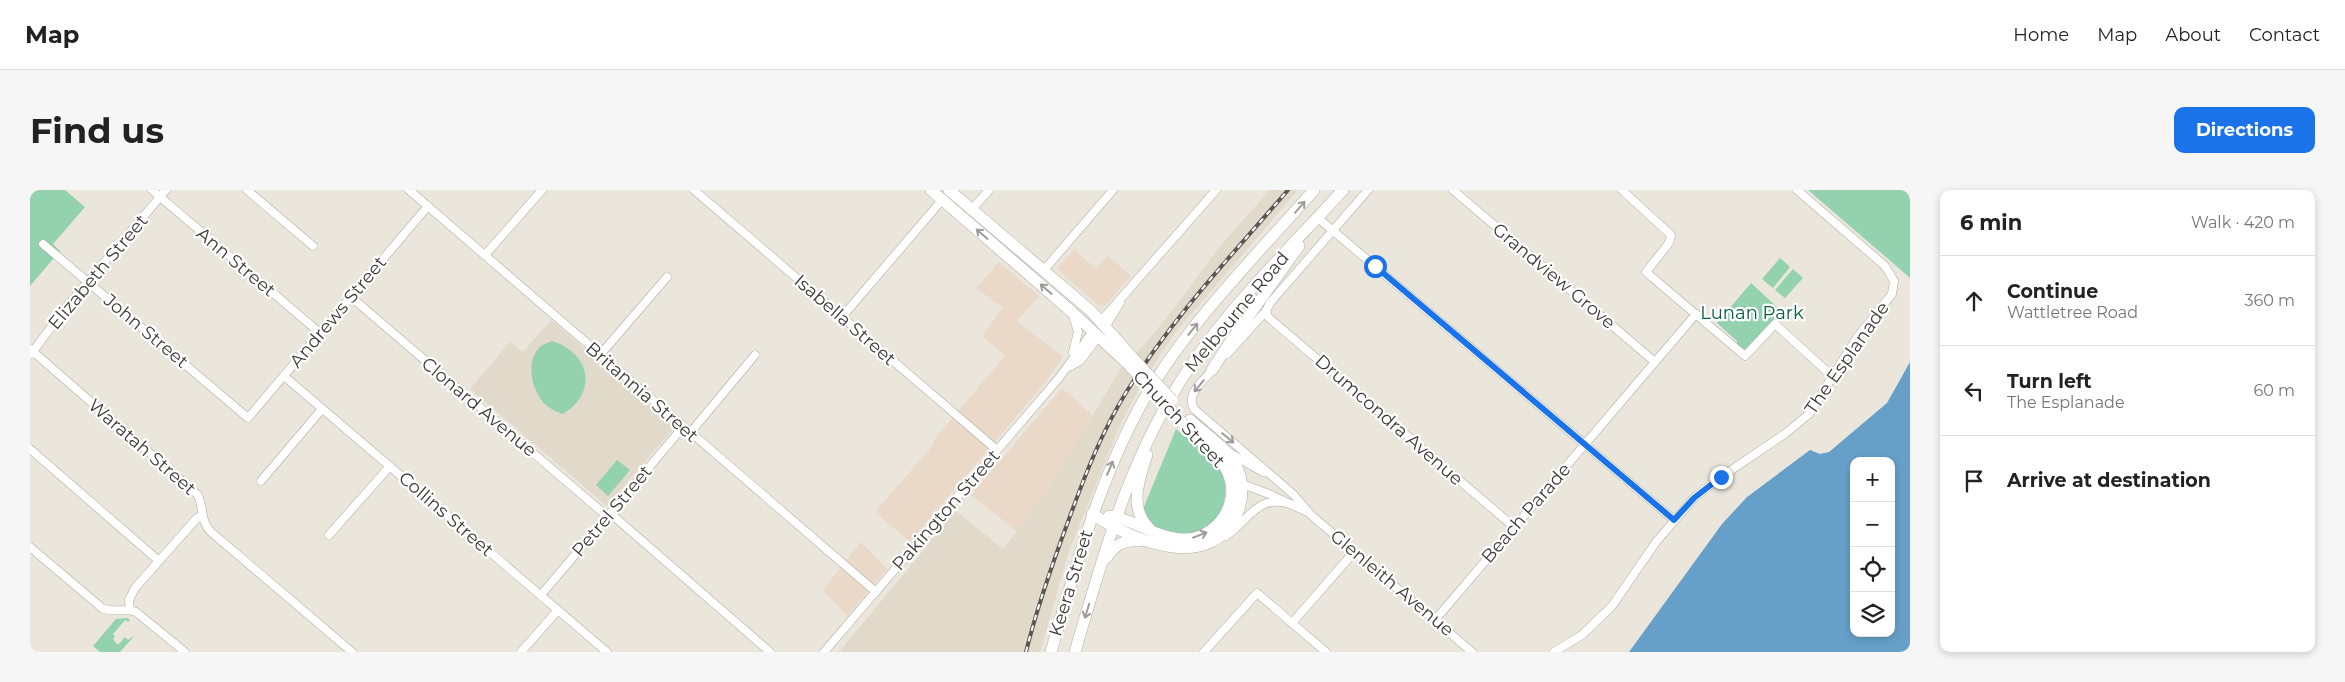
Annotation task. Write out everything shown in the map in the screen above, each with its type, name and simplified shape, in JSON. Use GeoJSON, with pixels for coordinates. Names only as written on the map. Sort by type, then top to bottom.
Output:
{"type":"FeatureCollection","features":[{"type":"Feature","properties":{"kind":"highway","name":"Church Street"},"geometry":{"type":"LineString","coordinates":[[931,190],[946,195],[972,209],[1104,324],[1130,360],[1188,423],[1228,473],[1231,483],[1231,500],[1226,513],[1216,526],[1197,537],[1183,539],[1114,522]]}},
{"type":"Feature","properties":{"kind":"highway","name":"Melbourne Road"},"geometry":{"type":"LineString","coordinates":[[1092,514],[1124,437],[1144,400],[1171,358],[1199,322],[1314,190]]}},
{"type":"Feature","properties":{"kind":"highway","name":"Melbourne Road"},"geometry":{"type":"LineString","coordinates":[[1114,522],[1129,479],[1158,420],[1176,388],[1207,343],[1343,190]]}},
{"type":"Feature","properties":{"kind":"highway","name":"Church Street"},"geometry":{"type":"LineString","coordinates":[[946,195],[1096,334],[1130,360]]}},
{"type":"Feature","properties":{"kind":"highway"},"geometry":{"type":"LineString","coordinates":[[1212,370],[1226,347],[1291,260],[1318,218]]}},
{"type":"Feature","properties":{"kind":"highway","name":"Pakington Street"},"geometry":{"type":"LineString","coordinates":[[1096,334],[1104,324]]}},
{"type":"Feature","properties":{"kind":"highway"},"geometry":{"type":"LineString","coordinates":[[1153,531],[1143,520],[1136,493],[1158,420]]}},
{"type":"Feature","properties":{"kind":"highway","name":"Church Street"},"geometry":{"type":"LineString","coordinates":[[1092,514],[1114,522],[1161,545],[1184,549],[1200,547],[1220,536],[1233,521],[1240,507],[1242,484],[1234,460],[1210,438],[1188,423]]}},
{"type":"Feature","properties":{"kind":"highway","name":"Glenleith Avenue"},"geometry":{"type":"LineString","coordinates":[[1228,473],[1242,484]]}},
{"type":"Feature","properties":{"kind":"highway","name":"Keera Street"},"geometry":{"type":"LineString","coordinates":[[1051,652],[1092,514]]}},
{"type":"Feature","properties":{"kind":"highway","name":"Keera Street"},"geometry":{"type":"LineString","coordinates":[[1075,652],[1114,522]]}},
{"type":"Feature","properties":{"kind":"highway"},"geometry":{"type":"LineString","coordinates":[[1099,571],[1108,555],[1122,542],[1132,540],[1161,545]]}},
{"type":"Feature","properties":{"kind":"street","name":"Ann Street"},"geometry":{"type":"LineString","coordinates":[[152,190],[320,333]]}},
{"type":"Feature","properties":{"kind":"street","name":"Elizabeth Street"},"geometry":{"type":"LineString","coordinates":[[31,352],[88,281],[166,190]]}},
{"type":"Feature","properties":{"kind":"street"},"geometry":{"type":"LineString","coordinates":[[248,190],[313,246]]}},
{"type":"Feature","properties":{"kind":"street","name":"Britannia Street"},"geometry":{"type":"LineString","coordinates":[[409,190],[876,592]]}},
{"type":"Feature","properties":{"kind":"street"},"geometry":{"type":"LineString","coordinates":[[485,255],[542,190]]}},
{"type":"Feature","properties":{"kind":"street","name":"Isabella Street"},"geometry":{"type":"LineString","coordinates":[[694,190],[997,450]]}},
{"type":"Feature","properties":{"kind":"street"},"geometry":{"type":"LineString","coordinates":[[972,209],[989,190]]}},
{"type":"Feature","properties":{"kind":"street"},"geometry":{"type":"LineString","coordinates":[[1044,270],[1112,190]]}},
{"type":"Feature","properties":{"kind":"street"},"geometry":{"type":"LineString","coordinates":[[1104,324],[1124,297],[1216,190]]}},
{"type":"Feature","properties":{"kind":"street"},"geometry":{"type":"LineString","coordinates":[[1212,370],[1266,311],[1270,303],[1368,190]]}},
{"type":"Feature","properties":{"kind":"street","name":"Grandview Grove"},"geometry":{"type":"LineString","coordinates":[[1453,190],[1655,362]]}},
{"type":"Feature","properties":{"kind":"street"},"geometry":{"type":"LineString","coordinates":[[1622,190],[1672,235],[1670,243],[1646,272],[1745,356],[1776,324],[1832,376]]}},
{"type":"Feature","properties":{"kind":"street","name":"The Esplanade"},"geometry":{"type":"LineString","coordinates":[[1554,652],[1582,635],[1600,618],[1674,520],[1707,487],[1804,420],[1858,336],[1892,294],[1894,281],[1885,266],[1797,190]]}},
{"type":"Feature","properties":{"kind":"street"},"geometry":{"type":"LineString","coordinates":[[842,317],[946,195]]}},
{"type":"Feature","properties":{"kind":"street","name":"Andrews Street"},"geometry":{"type":"LineString","coordinates":[[248,418],[428,206]]}},
{"type":"Feature","properties":{"kind":"street"},"geometry":{"type":"LineString","coordinates":[[1318,218],[1674,520]]}},
{"type":"Feature","properties":{"kind":"street","name":"John Street"},"geometry":{"type":"LineString","coordinates":[[43,244],[248,418]]}},
{"type":"Feature","properties":{"kind":"street"},"geometry":{"type":"LineString","coordinates":[[600,355],[666,277]]}},
{"type":"Feature","properties":{"kind":"street","name":"Clonard Avenue"},"geometry":{"type":"LineString","coordinates":[[351,297],[770,652]]}},
{"type":"Feature","properties":{"kind":"street","name":"Drumcondra Avenue"},"geometry":{"type":"LineString","coordinates":[[1266,311],[1268,317],[1514,527]]}},
{"type":"Feature","properties":{"kind":"street"},"geometry":{"type":"LineString","coordinates":[[1068,368],[1078,335],[1072,312]]}},
{"type":"Feature","properties":{"kind":"street","name":"Beach Parade"},"geometry":{"type":"LineString","coordinates":[[1435,620],[1696,314]]}},
{"type":"Feature","properties":{"kind":"street","name":"Pakington Street"},"geometry":{"type":"LineString","coordinates":[[824,652],[1068,368],[1080,361],[1096,334]]}},
{"type":"Feature","properties":{"kind":"street","name":"Waratah Street"},"geometry":{"type":"LineString","coordinates":[[31,352],[198,495],[205,526],[352,652]]}},
{"type":"Feature","properties":{"kind":"street"},"geometry":{"type":"LineString","coordinates":[[690,433],[755,355]]}},
{"type":"Feature","properties":{"kind":"street","name":"Glenleith Avenue"},"geometry":{"type":"LineString","coordinates":[[1212,370],[1193,393],[1192,406],[1296,497],[1311,515],[1472,652]]}},
{"type":"Feature","properties":{"kind":"street","name":"Collins Street"},"geometry":{"type":"LineString","coordinates":[[284,376],[607,652]]}},
{"type":"Feature","properties":{"kind":"street"},"geometry":{"type":"LineString","coordinates":[[261,481],[322,408]]}},
{"type":"Feature","properties":{"kind":"street","name":"Petrel Street"},"geometry":{"type":"LineString","coordinates":[[541,595],[683,427]]}},
{"type":"Feature","properties":{"kind":"street","name":"Glenleith Avenue"},"geometry":{"type":"LineString","coordinates":[[1210,438],[1249,465],[1274,478]]}},
{"type":"Feature","properties":{"kind":"street"},"geometry":{"type":"LineString","coordinates":[[30,449],[159,560]]}},
{"type":"Feature","properties":{"kind":"street"},"geometry":{"type":"LineString","coordinates":[[329,535],[390,466]]}},
{"type":"Feature","properties":{"kind":"street"},"geometry":{"type":"LineString","coordinates":[[1200,547],[1213,543],[1230,533],[1259,506],[1269,494],[1274,478]]}},
{"type":"Feature","properties":{"kind":"street","name":"Glenleith Avenue"},"geometry":{"type":"LineString","coordinates":[[1242,484],[1269,494],[1311,515]]}},
{"type":"Feature","properties":{"kind":"street"},"geometry":{"type":"LineString","coordinates":[[1259,506],[1271,501],[1291,504]]}},
{"type":"Feature","properties":{"kind":"street"},"geometry":{"type":"LineString","coordinates":[[130,610],[131,593],[197,518],[202,516]]}},
{"type":"Feature","properties":{"kind":"street"},"geometry":{"type":"LineString","coordinates":[[30,547],[96,604],[108,610],[130,610],[142,615],[186,652]]}},
{"type":"Feature","properties":{"kind":"street"},"geometry":{"type":"LineString","coordinates":[[1292,623],[1354,552]]}},
{"type":"Feature","properties":{"kind":"street"},"geometry":{"type":"LineString","coordinates":[[1204,652],[1257,593],[1326,652]]}},
{"type":"Feature","properties":{"kind":"street"},"geometry":{"type":"LineString","coordinates":[[521,652],[558,610]]}},
{"type":"Feature","properties":{"kind":"shaded area"},"geometry":{"type":"Polygon","coordinates":[[[1270,190],[1298,190],[1175,333],[1142,383],[1120,425],[1069,551],[1040,652],[839,652],[956,511],[1003,549],[1046,493],[1123,365],[1145,344],[1220,246],[1270,190]]]}},
{"type":"Feature","properties":{"kind":"shaded area"},"geometry":{"type":"Polygon","coordinates":[[[1074,249],[1096,269],[1108,256],[1131,276],[1106,305],[1099,306],[1057,269],[1074,249]]]}},
{"type":"Feature","properties":{"kind":"shaded area"},"geometry":{"type":"Polygon","coordinates":[[[999,262],[1039,296],[1017,321],[1063,357],[1043,385],[910,542],[875,512],[934,444],[933,441],[1005,356],[982,336],[1003,308],[976,288],[999,262]]]}},
{"type":"Feature","properties":{"kind":"shaded area"},"geometry":{"type":"Polygon","coordinates":[[[551,320],[675,427],[607,506],[470,389],[510,342],[523,352],[551,320]]]}},
{"type":"Feature","properties":{"kind":"shaded area"},"geometry":{"type":"Polygon","coordinates":[[[1062,388],[1092,415],[1066,463],[1018,532],[971,495],[1062,388]]]}},
{"type":"Feature","properties":{"kind":"shaded area"},"geometry":{"type":"Polygon","coordinates":[[[861,542],[887,569],[847,616],[823,590],[861,542]]]}},
{"type":"Feature","properties":{"kind":"green space"},"geometry":{"type":"Polygon","coordinates":[[[30,190],[65,190],[85,207],[53,244],[60,251],[30,286],[30,190]]]}},
{"type":"Feature","properties":{"kind":"green space"},"geometry":{"type":"Polygon","coordinates":[[[1808,190],[1910,190],[1910,278],[1901,270],[1808,190]]]}},
{"type":"Feature","properties":{"kind":"green space"},"geometry":{"type":"Polygon","coordinates":[[[1780,258],[1790,267],[1773,288],[1762,279],[1780,258]]]}},
{"type":"Feature","properties":{"kind":"green space"},"geometry":{"type":"Polygon","coordinates":[[[1793,269],[1803,278],[1785,298],[1775,290],[1793,269]]]}},
{"type":"Feature","properties":{"kind":"green space","name":"Lunan Park"},"geometry":{"type":"Polygon","coordinates":[[[1751,283],[1778,308],[1775,312],[1773,323],[1769,328],[1763,330],[1746,350],[1737,345],[1737,341],[1717,323],[1751,283]]]}},
{"type":"Feature","properties":{"kind":"green space"},"geometry":{"type":"Polygon","coordinates":[[[552,341],[565,347],[575,355],[582,364],[585,374],[585,385],[582,395],[563,414],[546,405],[537,393],[532,377],[532,361],[535,354],[539,348],[552,341]]]}},
{"type":"Feature","properties":{"kind":"green space"},"geometry":{"type":"Polygon","coordinates":[[[1176,429],[1213,459],[1221,471],[1225,482],[1223,505],[1218,515],[1202,530],[1191,533],[1179,534],[1150,524],[1143,509],[1176,429]]]}},
{"type":"Feature","properties":{"kind":"green space"},"geometry":{"type":"Polygon","coordinates":[[[617,460],[630,470],[608,496],[596,485],[617,460]]]}},
{"type":"Feature","properties":{"kind":"green space"},"geometry":{"type":"Polygon","coordinates":[[[127,618],[130,620],[128,622],[125,620],[113,634],[115,636],[113,639],[118,645],[125,637],[128,640],[135,635],[120,652],[100,652],[93,646],[116,619],[127,618]]]}},
{"type":"Feature","properties":{"kind":"water"},"geometry":{"type":"Polygon","coordinates":[[[1910,362],[1910,652],[1629,652],[1722,524],[1747,497],[1810,450],[1820,454],[1829,452],[1887,403],[1910,362]]]}},
{"type":"Feature","properties":{"kind":"railway"},"geometry":{"type":"LineString","coordinates":[[1026,652],[1035,618],[1075,503],[1095,454],[1118,406],[1145,364],[1183,312],[1288,190]]}},
{"type":"Feature","properties":{"kind":"route"},"geometry":{"type":"LineString","coordinates":[[1375,266],[1674,520],[1694,498],[1721,477]]}}]}
